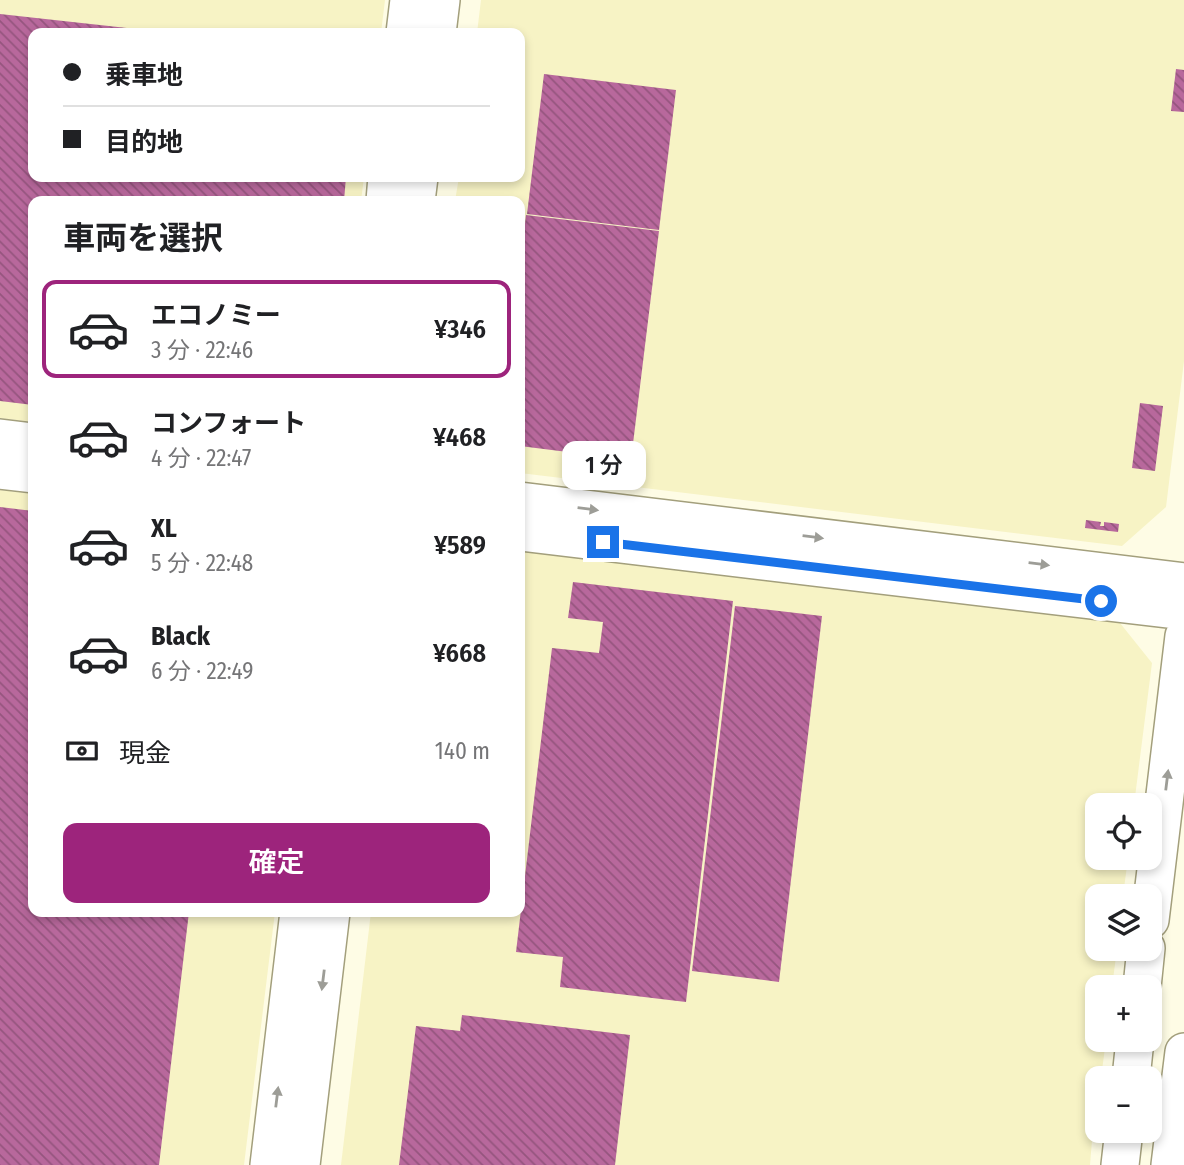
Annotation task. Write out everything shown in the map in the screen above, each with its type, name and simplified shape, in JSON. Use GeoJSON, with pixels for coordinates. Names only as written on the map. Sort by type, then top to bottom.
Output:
{"type":"FeatureCollection","features":[{"type":"Feature","properties":{"kind":"street"},"geometry":{"type":"LineString","coordinates":[[406,28],[409,0]]}},
{"type":"Feature","properties":{"kind":"street"},"geometry":{"type":"LineString","coordinates":[[438,28],[441,0]]}},
{"type":"Feature","properties":{"kind":"street"},"geometry":{"type":"LineString","coordinates":[[0,438],[28,441]]}},
{"type":"Feature","properties":{"kind":"street"},"geometry":{"type":"LineString","coordinates":[[0,470],[28,473]]}},
{"type":"Feature","properties":{"kind":"street"},"geometry":{"type":"LineString","coordinates":[[525,502],[1184,582]]}},
{"type":"Feature","properties":{"kind":"street"},"geometry":{"type":"LineString","coordinates":[[525,533],[1184,611]]}},
{"type":"Feature","properties":{"kind":"street"},"geometry":{"type":"LineString","coordinates":[[1154,884],[1184,636]]}},
{"type":"Feature","properties":{"kind":"street"},"geometry":{"type":"LineString","coordinates":[[269,1165],[298,917]]}},
{"type":"Feature","properties":{"kind":"street"},"geometry":{"type":"LineString","coordinates":[[301,1165],[330,917]]}},
{"type":"Feature","properties":{"kind":"street"},"geometry":{"type":"LineString","coordinates":[[1170,1165],[1184,1052]]}},
{"type":"Feature","properties":{"kind":"street"},"geometry":{"type":"LineString","coordinates":[[1120,1165],[1123,1143]]}},
{"type":"Feature","properties":{"kind":"shaded area"},"geometry":{"type":"Polygon","coordinates":[[[0,0],[385,0],[382,28],[28,28],[28,182],[363,182],[362,196],[28,196],[28,421],[0,418],[0,0]]]}},
{"type":"Feature","properties":{"kind":"shaded area"},"geometry":{"type":"Polygon","coordinates":[[[481,0],[1184,0],[1184,361],[1166,507],[1122,546],[525,474],[525,196],[456,196],[458,182],[525,182],[525,28],[478,28],[481,0]]]}},
{"type":"Feature","properties":{"kind":"shaded area"},"geometry":{"type":"Polygon","coordinates":[[[0,490],[28,493],[28,917],[274,917],[244,1165],[0,1165],[0,490]]]}},
{"type":"Feature","properties":{"kind":"shaded area"},"geometry":{"type":"Polygon","coordinates":[[[525,546],[1116,618],[1152,663],[1136,793],[1085,793],[1085,870],[1126,870],[1125,884],[1085,884],[1085,961],[1115,961],[1114,975],[1085,975],[1085,1052],[1104,1052],[1103,1066],[1085,1066],[1085,1143],[1092,1143],[1090,1165],[341,1165],[370,917],[525,917],[525,546]]]}},
{"type":"Feature","properties":{"kind":"building"},"geometry":{"type":"Polygon","coordinates":[[[0,14],[127,28],[28,28],[28,182],[346,182],[344,196],[28,196],[28,404],[0,401],[0,14]]]}},
{"type":"Feature","properties":{"kind":"building"},"geometry":{"type":"Polygon","coordinates":[[[1176,69],[1184,70],[1184,112],[1171,111],[1176,69]]]}},
{"type":"Feature","properties":{"kind":"building"},"geometry":{"type":"Polygon","coordinates":[[[544,74],[676,90],[659,230],[527,214],[544,74]]]}},
{"type":"Feature","properties":{"kind":"building"},"geometry":{"type":"Polygon","coordinates":[[[526,215],[659,231],[631,460],[525,447],[526,215]]]}},
{"type":"Feature","properties":{"kind":"building"},"geometry":{"type":"Polygon","coordinates":[[[1140,403],[1163,406],[1155,471],[1132,468],[1140,403]]]}},
{"type":"Feature","properties":{"kind":"building"},"geometry":{"type":"Polygon","coordinates":[[[0,507],[28,510],[28,917],[188,917],[159,1165],[0,1165],[0,507]]]}},
{"type":"Feature","properties":{"kind":"building"},"geometry":{"type":"Polygon","coordinates":[[[1086,520],[1101,522],[1100,526],[1104,526],[1104,522],[1119,524],[1118,532],[1085,528],[1086,520]]]}},
{"type":"Feature","properties":{"kind":"building"},"geometry":{"type":"Polygon","coordinates":[[[573,582],[733,601],[686,1002],[560,987],[563,957],[516,952],[520,917],[525,917],[525,876],[552,648],[599,653],[603,622],[568,618],[573,582]]]}},
{"type":"Feature","properties":{"kind":"building"},"geometry":{"type":"Polygon","coordinates":[[[735,606],[822,616],[779,982],[692,971],[735,606]]]}},
{"type":"Feature","properties":{"kind":"building"},"geometry":{"type":"Polygon","coordinates":[[[462,1015],[630,1035],[615,1165],[399,1165],[416,1026],[460,1031],[462,1015]]]}},
{"type":"Feature","properties":{"kind":"route"},"geometry":{"type":"LineString","coordinates":[[603,542],[1101,601]]}}]}
